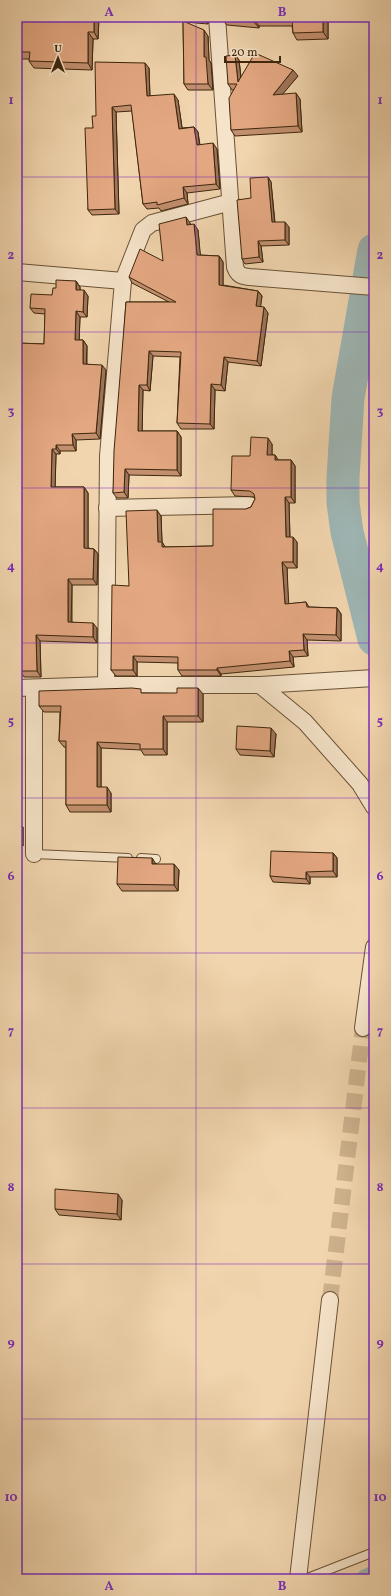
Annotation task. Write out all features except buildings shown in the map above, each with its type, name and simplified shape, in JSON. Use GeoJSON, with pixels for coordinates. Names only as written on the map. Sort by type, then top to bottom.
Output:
{"type":"FeatureCollection","features":[{"type":"Feature","properties":{"kind":"street"},"geometry":{"type":"LineString","coordinates":[[217,17],[235,267],[240,276],[374,287]]}},
{"type":"Feature","properties":{"kind":"street"},"geometry":{"type":"LineString","coordinates":[[106,685],[108,456],[123,281],[144,230],[152,223],[230,202]]}},
{"type":"Feature","properties":{"kind":"street"},"geometry":{"type":"LineString","coordinates":[[17,272],[123,281]]}},
{"type":"Feature","properties":{"kind":"street"},"geometry":{"type":"LineString","coordinates":[[107,508],[250,505]]}},
{"type":"Feature","properties":{"kind":"street"},"geometry":{"type":"LineString","coordinates":[[17,688],[106,685],[260,685],[374,678]]}},
{"type":"Feature","properties":{"kind":"street"},"geometry":{"type":"LineString","coordinates":[[260,685],[305,722],[360,784],[374,808]]}},
{"type":"Feature","properties":{"kind":"street"},"geometry":{"type":"LineString","coordinates":[[34,688],[34,854]]}},
{"type":"Feature","properties":{"kind":"street"},"geometry":{"type":"LineString","coordinates":[[364,1028],[374,947]]}},
{"type":"Feature","properties":{"kind":"street"},"geometry":{"type":"LineString","coordinates":[[298,1579],[330,1300]]}},
{"type":"Feature","properties":{"kind":"lane"},"geometry":{"type":"LineString","coordinates":[[34,854],[156,859]]}},
{"type":"Feature","properties":{"kind":"lane"},"geometry":{"type":"LineString","coordinates":[[305,1579],[374,1552]]}},
{"type":"Feature","properties":{"kind":"waterway"},"geometry":{"type":"LineString","coordinates":[[374,250],[348,398],[343,477],[343,503],[347,532],[374,639]]}},
{"type":"Feature","properties":{"kind":"waterway"},"geometry":{"type":"LineString","coordinates":[[365,1579],[374,1575]]}},
{"type":"Feature","properties":{"kind":"tunnel"},"geometry":{"type":"LineString","coordinates":[[330,1300],[363,1028]]}}]}
